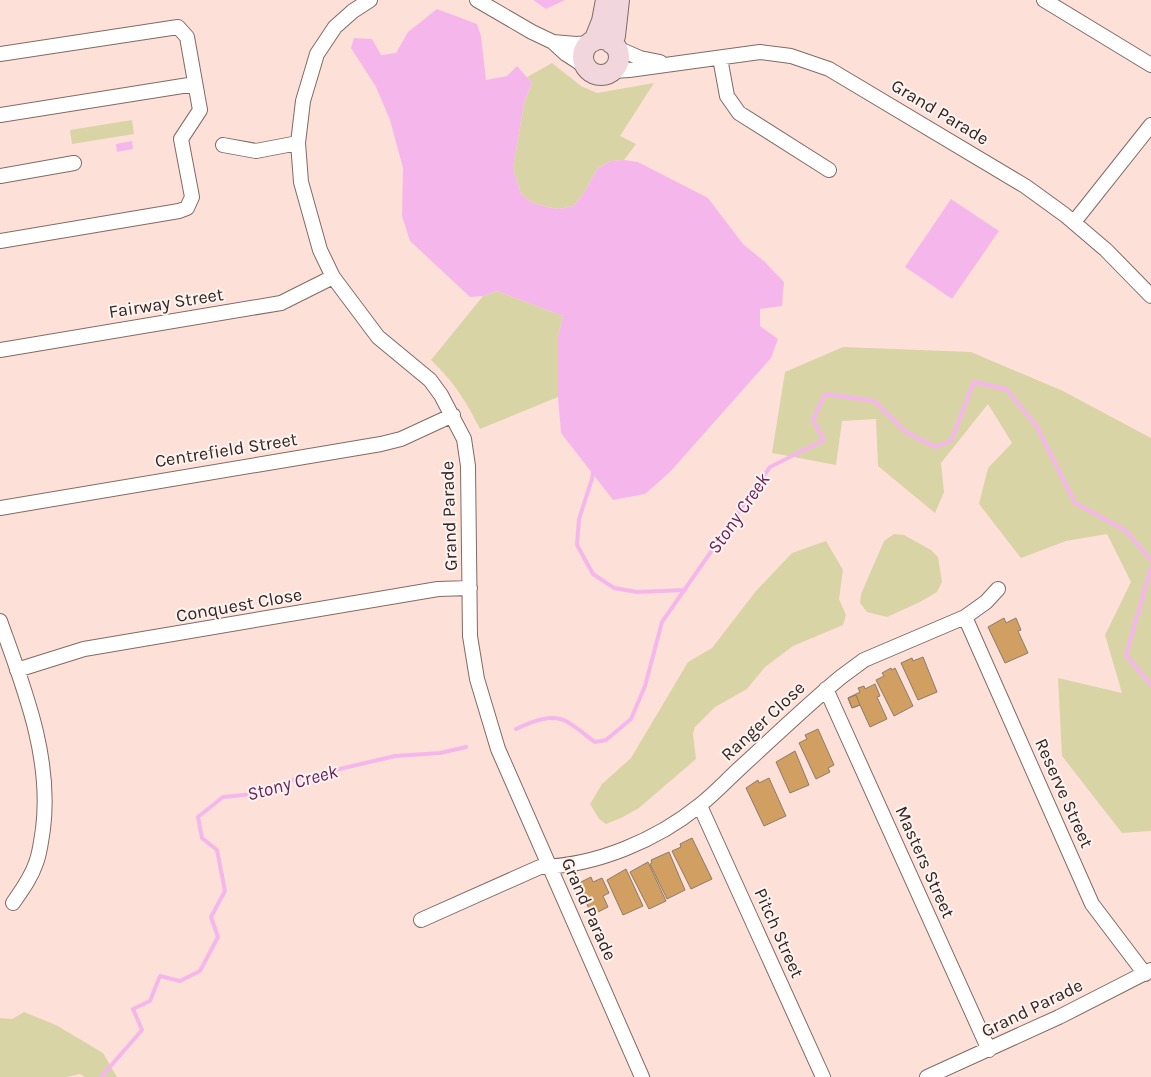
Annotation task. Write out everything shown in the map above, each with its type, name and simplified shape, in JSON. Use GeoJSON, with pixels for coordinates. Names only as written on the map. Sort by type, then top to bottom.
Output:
{"type":"FeatureCollection","features":[{"type":"Feature","properties":{"kind":"street","name":"Grand Parade"},"geometry":{"type":"LineString","coordinates":[[370,0],[352,11],[335,27],[317,54],[303,101],[298,143],[301,182],[320,250],[333,277],[378,337],[430,380],[442,395],[464,439],[468,466],[470,636],[477,679],[498,749],[642,1077]]}},
{"type":"Feature","properties":{"kind":"street","name":"Grand Parade"},"geometry":{"type":"LineString","coordinates":[[477,0],[553,42],[566,54],[586,67]]}},
{"type":"Feature","properties":{"kind":"street"},"geometry":{"type":"LineString","coordinates":[[606,0],[602,21],[604,44],[619,60],[613,71],[602,75],[596,74],[586,67],[584,55],[604,44],[615,36],[619,0]]}},
{"type":"Feature","properties":{"kind":"street"},"geometry":{"type":"LineString","coordinates":[[1044,0],[1151,65]]}},
{"type":"Feature","properties":{"kind":"street"},"geometry":{"type":"LineString","coordinates":[[0,54],[178,27],[188,37],[200,110],[181,139],[192,197],[187,208],[0,241]]}},
{"type":"Feature","properties":{"kind":"street","name":"Grand Parade"},"geometry":{"type":"LineString","coordinates":[[553,42],[604,44],[640,58],[671,64]]}},
{"type":"Feature","properties":{"kind":"street","name":"Grand Parade"},"geometry":{"type":"LineString","coordinates":[[613,71],[760,52],[791,56],[829,69],[1025,186],[1074,222],[1106,250],[1151,296]]}},
{"type":"Feature","properties":{"kind":"street"},"geometry":{"type":"LineString","coordinates":[[720,58],[727,96],[739,113],[829,170]]}},
{"type":"Feature","properties":{"kind":"street"},"geometry":{"type":"LineString","coordinates":[[0,115],[195,84]]}},
{"type":"Feature","properties":{"kind":"street"},"geometry":{"type":"LineString","coordinates":[[1074,222],[1151,125]]}},
{"type":"Feature","properties":{"kind":"street"},"geometry":{"type":"LineString","coordinates":[[223,145],[256,151],[298,143]]}},
{"type":"Feature","properties":{"kind":"street"},"geometry":{"type":"LineString","coordinates":[[0,176],[74,163]]}},
{"type":"Feature","properties":{"kind":"street","name":"Fairway Street"},"geometry":{"type":"LineString","coordinates":[[0,350],[281,303],[333,277]]}},
{"type":"Feature","properties":{"kind":"street","name":"Centrefield Street"},"geometry":{"type":"LineString","coordinates":[[0,508],[381,444],[401,439],[453,415]]}},
{"type":"Feature","properties":{"kind":"street","name":"Conquest Close"},"geometry":{"type":"LineString","coordinates":[[17,670],[84,649],[438,589],[470,588]]}},
{"type":"Feature","properties":{"kind":"street","name":"Ranger Close"},"geometry":{"type":"LineString","coordinates":[[421,920],[540,867],[560,867],[610,855],[665,828],[700,806],[826,689],[864,660],[965,617],[986,602],[998,589]]}},
{"type":"Feature","properties":{"kind":"street","name":"Reserve Street"},"geometry":{"type":"LineString","coordinates":[[965,617],[1092,904],[1148,972]]}},
{"type":"Feature","properties":{"kind":"street"},"geometry":{"type":"LineString","coordinates":[[0,621],[38,736],[44,789],[44,816],[37,861],[29,880],[13,903]]}},
{"type":"Feature","properties":{"kind":"street","name":"Masters Street"},"geometry":{"type":"LineString","coordinates":[[826,689],[989,1050]]}},
{"type":"Feature","properties":{"kind":"street","name":"Pitch Street"},"geometry":{"type":"LineString","coordinates":[[700,806],[823,1077]]}},
{"type":"Feature","properties":{"kind":"street","name":"Grand Parade"},"geometry":{"type":"LineString","coordinates":[[927,1077],[989,1050],[1148,972]]}},
{"type":"Feature","properties":{"kind":"shaded area"},"geometry":{"type":"Polygon","coordinates":[[[533,0],[565,0],[546,9],[533,0]]]}},
{"type":"Feature","properties":{"kind":"shaded area"},"geometry":{"type":"Polygon","coordinates":[[[437,9],[477,24],[481,36],[486,80],[507,76],[517,66],[532,83],[524,103],[513,168],[521,194],[533,203],[547,207],[559,209],[573,206],[582,196],[598,168],[611,161],[638,162],[708,198],[743,244],[765,262],[784,282],[782,306],[760,309],[760,326],[778,339],[771,358],[670,472],[645,494],[613,500],[561,433],[558,397],[558,337],[563,316],[497,291],[483,296],[470,297],[410,241],[402,216],[403,168],[390,120],[376,87],[351,48],[354,38],[372,39],[381,55],[396,53],[408,32],[437,9]]]}},
{"type":"Feature","properties":{"kind":"shaded area"},"geometry":{"type":"Polygon","coordinates":[[[552,63],[581,86],[597,93],[654,83],[620,136],[636,144],[624,160],[611,161],[598,168],[582,196],[573,206],[559,209],[533,203],[521,194],[513,168],[524,103],[532,83],[527,77],[552,63]]]}},
{"type":"Feature","properties":{"kind":"shaded area"},"geometry":{"type":"Polygon","coordinates":[[[132,120],[134,134],[72,144],[70,130],[132,120]]]}},
{"type":"Feature","properties":{"kind":"shaded area"},"geometry":{"type":"Polygon","coordinates":[[[132,141],[133,149],[117,152],[116,144],[132,141]]]}},
{"type":"Feature","properties":{"kind":"shaded area"},"geometry":{"type":"Polygon","coordinates":[[[951,199],[999,231],[952,299],[905,267],[951,199]]]}},
{"type":"Feature","properties":{"kind":"shaded area"},"geometry":{"type":"Polygon","coordinates":[[[497,291],[563,316],[558,337],[558,397],[480,429],[459,392],[431,360],[483,296],[497,291]]]}},
{"type":"Feature","properties":{"kind":"shaded area"},"geometry":{"type":"Polygon","coordinates":[[[843,347],[971,352],[1063,391],[1151,438],[1151,831],[1122,833],[1062,756],[1058,678],[1122,693],[1105,635],[1131,582],[1107,534],[1066,541],[1021,558],[979,504],[988,468],[1012,443],[988,404],[941,463],[944,492],[935,513],[878,466],[876,419],[842,421],[836,465],[772,453],[785,372],[843,347]]]}},
{"type":"Feature","properties":{"kind":"shaded area"},"geometry":{"type":"Polygon","coordinates":[[[894,534],[904,535],[931,550],[938,557],[942,582],[937,592],[887,617],[867,612],[860,603],[861,594],[884,541],[894,534]]]}},
{"type":"Feature","properties":{"kind":"shaded area"},"geometry":{"type":"Polygon","coordinates":[[[826,541],[843,570],[839,599],[846,615],[843,625],[793,646],[765,667],[747,689],[715,707],[695,727],[693,734],[696,759],[639,808],[606,824],[599,819],[590,804],[602,784],[631,758],[688,662],[712,648],[756,591],[792,553],[826,541]]]}},
{"type":"Feature","properties":{"kind":"shaded area"},"geometry":{"type":"Polygon","coordinates":[[[24,1012],[56,1025],[103,1053],[117,1077],[85,1077],[80,1074],[66,1077],[0,1077],[0,1018],[12,1019],[24,1012]]]}},
{"type":"Feature","properties":{"kind":"building"},"geometry":{"type":"Polygon","coordinates":[[[1004,618],[1006,623],[1016,618],[1021,630],[1018,631],[1028,653],[1005,663],[988,627],[1004,618]]]}},
{"type":"Feature","properties":{"kind":"building"},"geometry":{"type":"Polygon","coordinates":[[[923,657],[937,692],[918,700],[901,663],[912,658],[913,661],[923,657]]]}},
{"type":"Feature","properties":{"kind":"building"},"geometry":{"type":"Polygon","coordinates":[[[891,668],[892,670],[895,668],[913,706],[894,716],[876,680],[884,676],[882,673],[891,668]]]}},
{"type":"Feature","properties":{"kind":"building"},"geometry":{"type":"Polygon","coordinates":[[[875,684],[880,696],[877,697],[887,719],[870,727],[860,705],[852,708],[848,698],[860,692],[858,688],[864,686],[865,689],[875,684]]]}},
{"type":"Feature","properties":{"kind":"building"},"geometry":{"type":"Polygon","coordinates":[[[856,695],[860,705],[852,708],[848,698],[856,695]]]}},
{"type":"Feature","properties":{"kind":"building"},"geometry":{"type":"Polygon","coordinates":[[[818,729],[834,765],[828,768],[830,772],[816,779],[799,743],[807,739],[805,735],[818,729]]]}},
{"type":"Feature","properties":{"kind":"building"},"geometry":{"type":"Polygon","coordinates":[[[795,751],[809,785],[790,793],[776,762],[795,751]]]}},
{"type":"Feature","properties":{"kind":"building"},"geometry":{"type":"Polygon","coordinates":[[[769,778],[786,816],[764,826],[746,788],[758,780],[759,783],[769,778]]]}},
{"type":"Feature","properties":{"kind":"building"},"geometry":{"type":"Polygon","coordinates":[[[692,838],[712,879],[691,889],[672,851],[681,847],[680,844],[692,838]]]}},
{"type":"Feature","properties":{"kind":"building"},"geometry":{"type":"Polygon","coordinates":[[[669,852],[685,890],[667,899],[650,864],[652,863],[651,860],[669,852]]]}},
{"type":"Feature","properties":{"kind":"building"},"geometry":{"type":"Polygon","coordinates":[[[648,862],[666,901],[649,909],[630,872],[648,862]]]}},
{"type":"Feature","properties":{"kind":"building"},"geometry":{"type":"Polygon","coordinates":[[[626,869],[643,906],[623,915],[607,880],[626,869]]]}},
{"type":"Feature","properties":{"kind":"building"},"geometry":{"type":"Polygon","coordinates":[[[591,877],[593,882],[602,878],[609,893],[603,896],[608,907],[592,915],[577,884],[591,877]]]}},
{"type":"Feature","properties":{"kind":"waterway","name":"Stony Creek"},"geometry":{"type":"LineString","coordinates":[[516,729],[542,719],[556,718],[572,725],[595,742],[606,740],[631,719],[645,686],[662,622],[770,467],[824,440],[813,420],[825,394],[874,401],[906,432],[935,447],[951,441],[974,382],[1006,389],[1036,425],[1075,503],[1125,530],[1151,560]]}},
{"type":"Feature","properties":{"kind":"waterway"},"geometry":{"type":"LineString","coordinates":[[593,471],[579,519],[577,545],[593,574],[614,588],[637,592],[685,590]]}},
{"type":"Feature","properties":{"kind":"waterway","name":"Stony Creek"},"geometry":{"type":"LineString","coordinates":[[1151,568],[1126,655],[1151,685]]}},
{"type":"Feature","properties":{"kind":"waterway","name":"Stony Creek"},"geometry":{"type":"LineString","coordinates":[[101,1077],[142,1030],[133,1009],[150,1001],[160,976],[180,981],[200,971],[218,937],[211,917],[225,891],[217,850],[202,838],[198,817],[223,797],[264,793],[293,780],[395,756],[440,753],[466,747]]}}]}
